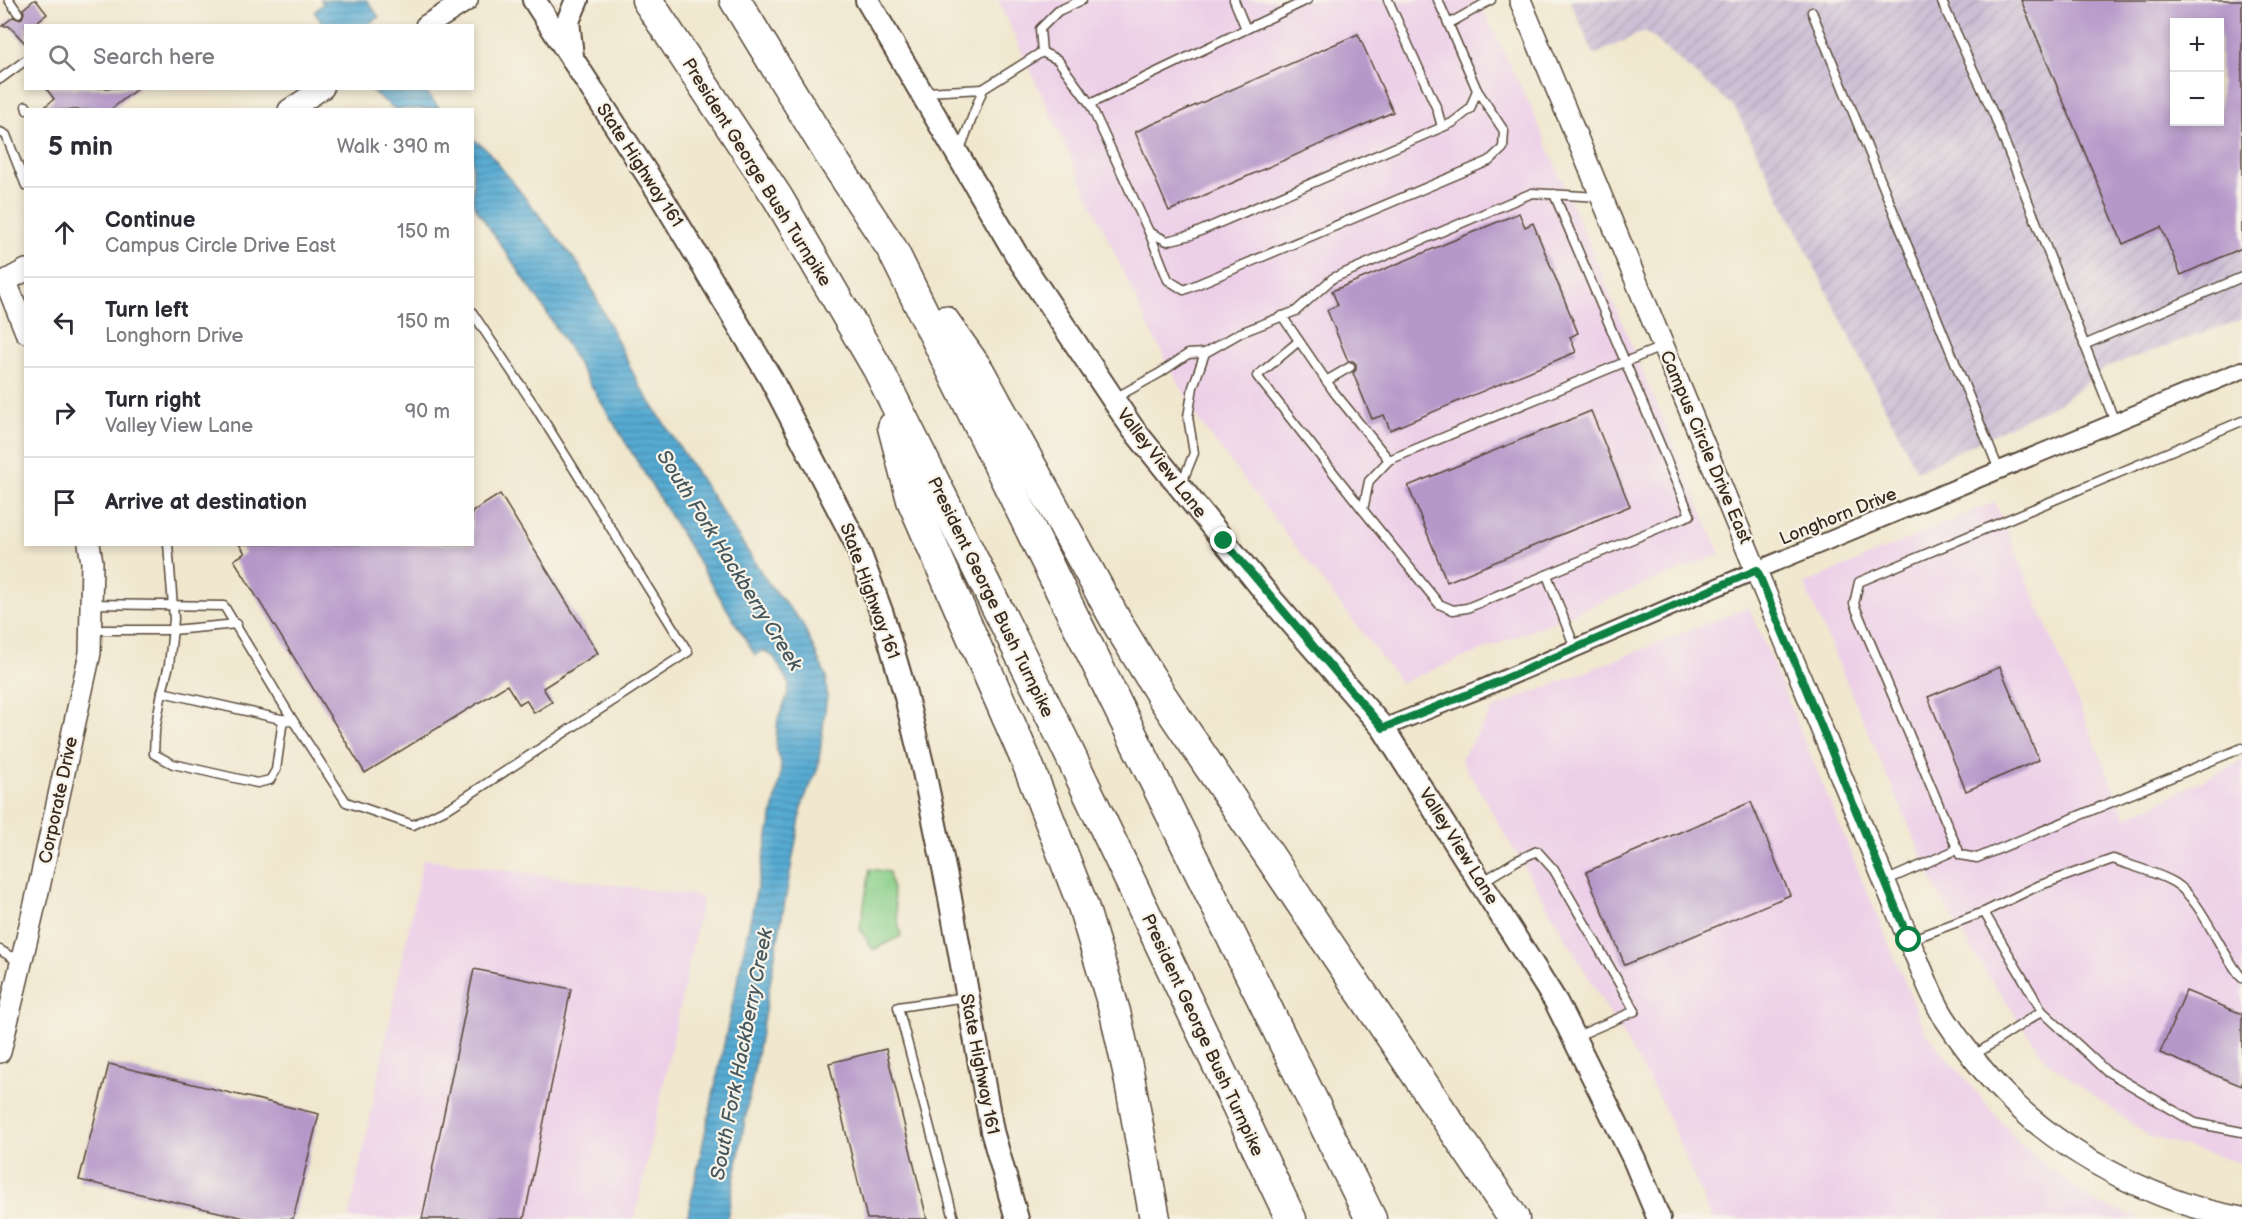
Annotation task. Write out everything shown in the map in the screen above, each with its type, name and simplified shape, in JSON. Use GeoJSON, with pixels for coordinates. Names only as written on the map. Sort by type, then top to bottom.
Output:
{"type":"FeatureCollection","features":[{"type":"Feature","properties":{"kind":"highway","name":"President George Bush Turnpike"},"geometry":{"type":"LineString","coordinates":[[647,0],[778,198],[878,369],[1063,740],[1290,1219]]}},
{"type":"Feature","properties":{"kind":"highway"},"geometry":{"type":"LineString","coordinates":[[735,0],[828,152],[892,249],[979,371],[1119,626],[1163,698],[1514,1219]]}},
{"type":"Feature","properties":{"kind":"highway"},"geometry":{"type":"LineString","coordinates":[[892,249],[1371,1219]]}},
{"type":"Feature","properties":{"kind":"highway"},"geometry":{"type":"LineString","coordinates":[[878,369],[912,500],[1026,760],[1075,884],[1100,958],[1128,1071],[1155,1219]]}},
{"type":"Feature","properties":{"kind":"main road","name":"State Highway 161"},"geometry":{"type":"LineString","coordinates":[[534,0],[658,191],[771,379],[855,541],[882,614],[908,704],[927,784],[992,1131],[1017,1219]]}},
{"type":"Feature","properties":{"kind":"main road"},"geometry":{"type":"LineString","coordinates":[[573,61],[568,21],[577,0]]}},
{"type":"Feature","properties":{"kind":"main road","name":"Valley View Lane"},"geometry":{"type":"LineString","coordinates":[[867,0],[1019,259],[1133,429],[1271,599],[1383,728],[1556,1002],[1634,1159],[1659,1219]]}},
{"type":"Feature","properties":{"kind":"street"},"geometry":{"type":"LineString","coordinates":[[429,24],[467,0]]}},
{"type":"Feature","properties":{"kind":"street","name":"Campus Circle Drive East"},"geometry":{"type":"LineString","coordinates":[[1520,0],[1909,940],[1945,1018],[1973,1056],[2015,1105],[2062,1143],[2160,1197],[2198,1214],[2238,1218]]}},
{"type":"Feature","properties":{"kind":"street"},"geometry":{"type":"LineString","coordinates":[[292,108],[320,90]]}},
{"type":"Feature","properties":{"kind":"street"},"geometry":{"type":"LineString","coordinates":[[24,271],[2,278],[24,328]]}},
{"type":"Feature","properties":{"kind":"street","name":"Longhorn Drive"},"geometry":{"type":"LineString","coordinates":[[1383,728],[1757,570],[2242,370]]}},
{"type":"Feature","properties":{"kind":"street","name":"Corporate Drive"},"geometry":{"type":"LineString","coordinates":[[0,1052],[90,653],[92,562],[89,546]]}},
{"type":"Feature","properties":{"kind":"lane"},"geometry":{"type":"LineString","coordinates":[[9,0],[18,13]]}},
{"type":"Feature","properties":{"kind":"lane"},"geometry":{"type":"LineString","coordinates":[[1042,52],[1040,29],[1058,11],[1082,0]]}},
{"type":"Feature","properties":{"kind":"lane"},"geometry":{"type":"LineString","coordinates":[[1234,0],[1246,29]]}},
{"type":"Feature","properties":{"kind":"lane"},"geometry":{"type":"LineString","coordinates":[[1090,104],[1307,0]]}},
{"type":"Feature","properties":{"kind":"lane"},"geometry":{"type":"LineString","coordinates":[[1388,0],[1437,109],[1442,127]]}},
{"type":"Feature","properties":{"kind":"lane"},"geometry":{"type":"LineString","coordinates":[[1042,52],[1058,60],[1090,104],[1149,232],[1168,280],[1184,290],[1490,161],[1503,148],[1504,131],[1477,90],[1450,23],[1438,0]]}},
{"type":"Feature","properties":{"kind":"lane"},"geometry":{"type":"LineString","coordinates":[[1450,23],[1491,0]]}},
{"type":"Feature","properties":{"kind":"lane"},"geometry":{"type":"LineString","coordinates":[[1941,0],[1994,115],[2115,422]]}},
{"type":"Feature","properties":{"kind":"lane"},"geometry":{"type":"LineString","coordinates":[[1812,12],[2000,470]]}},
{"type":"Feature","properties":{"kind":"lane"},"geometry":{"type":"LineString","coordinates":[[921,93],[983,89],[1042,52]]}},
{"type":"Feature","properties":{"kind":"lane"},"geometry":{"type":"LineString","coordinates":[[0,80],[24,62]]}},
{"type":"Feature","properties":{"kind":"lane"},"geometry":{"type":"LineString","coordinates":[[958,156],[983,89]]}},
{"type":"Feature","properties":{"kind":"lane"},"geometry":{"type":"LineString","coordinates":[[1149,232],[1167,241],[1191,235],[1452,123],[1470,109],[1477,90]]}},
{"type":"Feature","properties":{"kind":"lane"},"geometry":{"type":"LineString","coordinates":[[0,132],[6,135],[24,181]]}},
{"type":"Feature","properties":{"kind":"lane"},"geometry":{"type":"LineString","coordinates":[[1113,399],[1160,373],[1188,354],[1205,353],[1240,333],[1296,311],[1333,278],[1532,193],[1602,197]]}},
{"type":"Feature","properties":{"kind":"lane"},"geometry":{"type":"LineString","coordinates":[[1299,341],[1257,376],[1439,604],[1453,610],[1467,608],[1690,514],[1554,194]]}},
{"type":"Feature","properties":{"kind":"lane"},"geometry":{"type":"LineString","coordinates":[[2084,345],[2242,277]]}},
{"type":"Feature","properties":{"kind":"lane"},"geometry":{"type":"LineString","coordinates":[[91,604],[224,606],[237,624],[294,722],[346,802],[413,825],[452,806],[688,652],[536,408],[474,315]]}},
{"type":"Feature","properties":{"kind":"lane"},"geometry":{"type":"LineString","coordinates":[[1282,316],[1326,381],[1389,460]]}},
{"type":"Feature","properties":{"kind":"lane"},"geometry":{"type":"LineString","coordinates":[[1363,510],[1369,481],[1389,460],[1664,346]]}},
{"type":"Feature","properties":{"kind":"lane"},"geometry":{"type":"LineString","coordinates":[[1180,487],[1194,453],[1188,417],[1193,387],[1205,353]]}},
{"type":"Feature","properties":{"kind":"lane"},"geometry":{"type":"LineString","coordinates":[[1326,381],[1350,367]]}},
{"type":"Feature","properties":{"kind":"lane"},"geometry":{"type":"LineString","coordinates":[[2242,420],[1859,582],[1854,604],[1960,855],[1977,858],[2242,748]]}},
{"type":"Feature","properties":{"kind":"lane"},"geometry":{"type":"LineString","coordinates":[[168,546],[173,630],[169,665],[155,731],[154,754],[173,764],[257,783],[270,780],[276,770],[283,719]]}},
{"type":"Feature","properties":{"kind":"lane"},"geometry":{"type":"LineString","coordinates":[[1547,575],[1575,648]]}},
{"type":"Feature","properties":{"kind":"lane"},"geometry":{"type":"LineString","coordinates":[[90,630],[173,630],[237,624]]}},
{"type":"Feature","properties":{"kind":"lane"},"geometry":{"type":"LineString","coordinates":[[162,692],[294,722]]}},
{"type":"Feature","properties":{"kind":"lane"},"geometry":{"type":"LineString","coordinates":[[1885,880],[1958,849]]}},
{"type":"Feature","properties":{"kind":"lane"},"geometry":{"type":"LineString","coordinates":[[1482,882],[1537,851],[1554,870],[1635,1011],[1574,1038]]}},
{"type":"Feature","properties":{"kind":"lane"},"geometry":{"type":"LineString","coordinates":[[1909,940],[1984,912],[2038,886],[2113,859],[2175,883],[2191,898],[2231,965],[2242,978]]}},
{"type":"Feature","properties":{"kind":"lane"},"geometry":{"type":"LineString","coordinates":[[1984,912],[2042,1011],[2105,1070],[2195,1123],[2242,1132]]}},
{"type":"Feature","properties":{"kind":"lane"},"geometry":{"type":"LineString","coordinates":[[0,950],[21,963]]}},
{"type":"Feature","properties":{"kind":"lane"},"geometry":{"type":"LineString","coordinates":[[954,1219],[898,1007],[926,1001],[967,997]]}},
{"type":"Feature","properties":{"kind":"lane"},"geometry":{"type":"LineString","coordinates":[[1973,1056],[2042,1011]]}},
{"type":"Feature","properties":{"kind":"shaded area"},"geometry":{"type":"Polygon","coordinates":[[[998,0],[1478,0],[1530,105],[1720,554],[1401,683],[1201,424],[1151,332],[998,0]]]}},
{"type":"Feature","properties":{"kind":"shaded area"},"geometry":{"type":"Polygon","coordinates":[[[1570,0],[2242,0],[2242,319],[2107,367],[2062,401],[1917,471],[1735,108],[1645,31],[1594,55],[1570,0]]]}},
{"type":"Feature","properties":{"kind":"shaded area"},"geometry":{"type":"Polygon","coordinates":[[[1995,502],[2126,818],[2242,761],[2242,1163],[2148,1136],[2046,1060],[1987,974],[1938,893],[1804,584],[1995,502]]]}},
{"type":"Feature","properties":{"kind":"shaded area"},"geometry":{"type":"Polygon","coordinates":[[[1749,607],[1925,1031],[2022,1146],[2094,1203],[2143,1219],[1712,1219],[1661,1101],[1461,759],[1494,708],[1749,607]]]}},
{"type":"Feature","properties":{"kind":"shaded area"},"geometry":{"type":"Polygon","coordinates":[[[423,859],[703,897],[635,1219],[349,1219],[423,859]]]}},
{"type":"Feature","properties":{"kind":"green space"},"geometry":{"type":"Polygon","coordinates":[[[870,869],[889,872],[901,936],[873,950],[860,929],[870,869]]]}},
{"type":"Feature","properties":{"kind":"water"},"geometry":{"type":"Polygon","coordinates":[[[321,0],[367,0],[379,17],[368,24],[323,24],[314,12],[323,4],[321,0]]]}},
{"type":"Feature","properties":{"kind":"water"},"geometry":{"type":"Polygon","coordinates":[[[370,90],[425,90],[439,108],[394,108],[370,90]]]}},
{"type":"Feature","properties":{"kind":"water","name":"South Fork Hackberry Creek"},"geometry":{"type":"Polygon","coordinates":[[[474,140],[487,150],[582,269],[639,385],[769,584],[802,623],[826,676],[827,695],[818,768],[803,802],[727,1219],[687,1219],[780,779],[781,762],[776,737],[778,719],[787,697],[789,684],[774,657],[763,650],[755,655],[542,305],[474,205],[474,140]]]}},
{"type":"Feature","properties":{"kind":"building"},"geometry":{"type":"Polygon","coordinates":[[[36,0],[47,14],[34,24],[24,24],[24,42],[9,26],[2,26],[13,17],[22,18],[23,9],[36,0]]]}},
{"type":"Feature","properties":{"kind":"building"},"geometry":{"type":"Polygon","coordinates":[[[2021,0],[2242,0],[2242,248],[2181,275],[2161,227],[2123,244],[2021,0]]]}},
{"type":"Feature","properties":{"kind":"building"},"geometry":{"type":"Polygon","coordinates":[[[1358,34],[1393,112],[1169,211],[1135,132],[1358,34]]]}},
{"type":"Feature","properties":{"kind":"building"},"geometry":{"type":"Polygon","coordinates":[[[47,90],[135,90],[113,108],[43,108],[54,99],[47,90]]]}},
{"type":"Feature","properties":{"kind":"building"},"geometry":{"type":"Polygon","coordinates":[[[1519,213],[1525,227],[1533,223],[1578,333],[1570,337],[1576,352],[1390,430],[1384,415],[1372,419],[1353,373],[1356,370],[1356,364],[1348,361],[1327,310],[1338,305],[1332,291],[1519,213]]]}},
{"type":"Feature","properties":{"kind":"building"},"geometry":{"type":"Polygon","coordinates":[[[1591,411],[1630,506],[1447,582],[1408,486],[1591,411]]]}},
{"type":"Feature","properties":{"kind":"building"},"geometry":{"type":"Polygon","coordinates":[[[500,494],[598,653],[543,688],[552,702],[534,713],[526,700],[519,704],[507,685],[365,773],[234,560],[245,553],[240,546],[474,546],[474,511],[500,494]]]}},
{"type":"Feature","properties":{"kind":"building"},"geometry":{"type":"Polygon","coordinates":[[[2000,667],[2039,760],[1966,791],[1928,697],[2000,667]]]}},
{"type":"Feature","properties":{"kind":"building"},"geometry":{"type":"Polygon","coordinates":[[[1751,802],[1790,895],[1625,965],[1586,872],[1751,802]]]}},
{"type":"Feature","properties":{"kind":"building"},"geometry":{"type":"Polygon","coordinates":[[[474,969],[571,989],[524,1219],[422,1219],[474,969]]]}},
{"type":"Feature","properties":{"kind":"building"},"geometry":{"type":"Polygon","coordinates":[[[2186,991],[2242,1014],[2242,1086],[2160,1053],[2186,991]]]}},
{"type":"Feature","properties":{"kind":"building"},"geometry":{"type":"Polygon","coordinates":[[[886,1049],[927,1219],[867,1219],[829,1063],[886,1049]]]}},
{"type":"Feature","properties":{"kind":"building"},"geometry":{"type":"Polygon","coordinates":[[[109,1064],[319,1114],[293,1219],[249,1219],[79,1180],[109,1064]]]}},
{"type":"Feature","properties":{"kind":"route"},"geometry":{"type":"LineString","coordinates":[[1224,541],[1383,728],[1481,689],[1757,570],[1909,940]]}}]}
